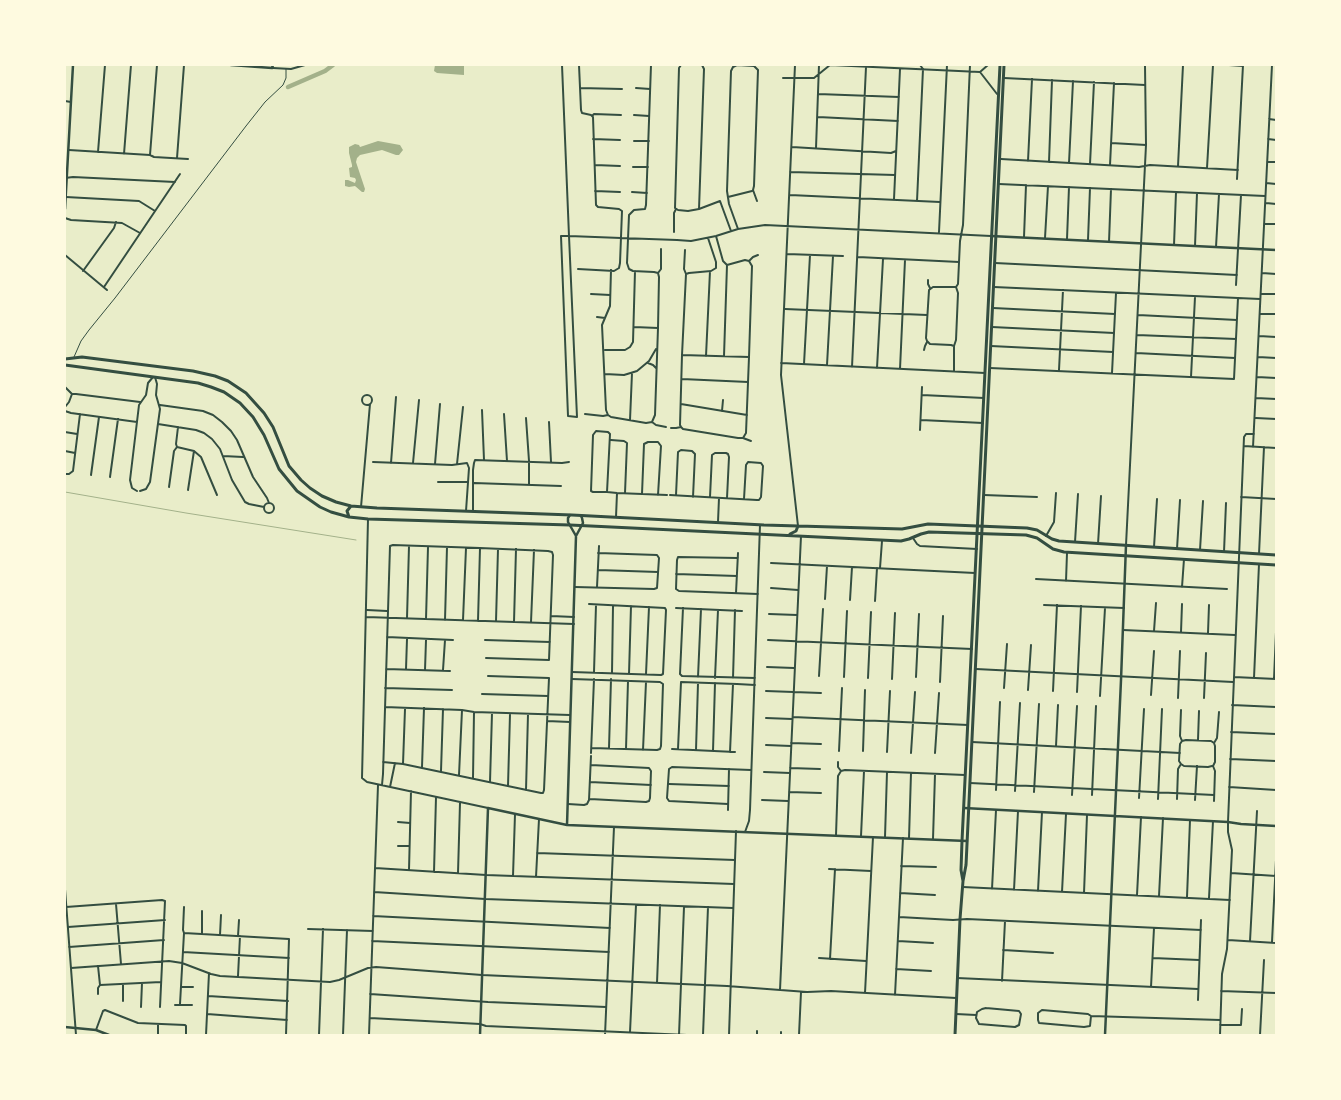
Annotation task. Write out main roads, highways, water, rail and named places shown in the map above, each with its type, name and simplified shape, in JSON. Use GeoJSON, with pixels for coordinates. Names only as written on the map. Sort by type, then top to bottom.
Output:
{"type":"FeatureCollection","features":[{"type":"Feature","properties":{"kind":"main road"},"geometry":{"type":"LineString","coordinates":[[963,881],[966,865],[972,742],[985,373],[1000,65]]}},
{"type":"Feature","properties":{"kind":"main road"},"geometry":{"type":"LineString","coordinates":[[980,527],[984,494],[1004,65]]}},
{"type":"Feature","properties":{"kind":"main road"},"geometry":{"type":"LineString","coordinates":[[65,359],[74,357],[86,358],[178,369],[214,376],[228,381],[246,393],[268,418],[288,463],[301,480],[322,496],[351,506],[579,515],[760,525],[902,529],[928,524],[1031,528],[1059,541],[1276,555]]}},
{"type":"Feature","properties":{"kind":"main road"},"geometry":{"type":"LineString","coordinates":[[131,374],[129,369],[132,363]]}},
{"type":"Feature","properties":{"kind":"main road"},"geometry":{"type":"LineString","coordinates":[[65,365],[177,380],[211,386],[224,392],[249,412],[257,423],[276,464],[302,496],[331,512],[349,517],[801,536],[835,534],[904,541],[926,532],[1030,536],[1037,538],[1053,549],[1067,552],[1276,565]]}},
{"type":"Feature","properties":{"kind":"main road"},"geometry":{"type":"LineString","coordinates":[[177,380],[180,375],[178,369]]}},
{"type":"Feature","properties":{"kind":"main road"},"geometry":{"type":"LineString","coordinates":[[349,517],[347,511],[351,506]]}},
{"type":"Feature","properties":{"kind":"main road"},"geometry":{"type":"LineString","coordinates":[[787,535],[794,532],[798,526]]}},
{"type":"Feature","properties":{"kind":"main road"},"geometry":{"type":"LineString","coordinates":[[835,534],[838,527]]}},
{"type":"Feature","properties":{"kind":"main road"},"geometry":{"type":"LineString","coordinates":[[955,1035],[963,887],[961,870],[962,840],[976,549],[980,534]]}},
{"type":"Feature","properties":{"kind":"main road"},"geometry":{"type":"LineString","coordinates":[[1092,543],[1095,548],[1092,554]]}},
{"type":"Feature","properties":{"kind":"waterway"},"geometry":{"type":"LineString","coordinates":[[288,87],[325,71],[333,65]]}},
{"type":"Feature","properties":{"kind":"waterway"},"geometry":{"type":"LineString","coordinates":[[65,492],[356,540]]}}]}
